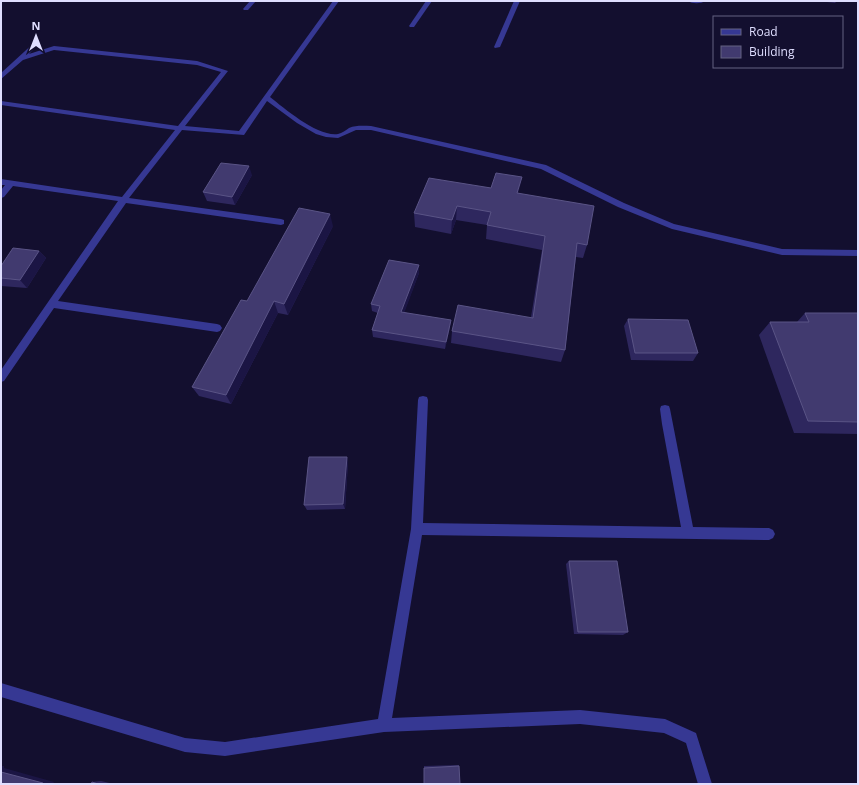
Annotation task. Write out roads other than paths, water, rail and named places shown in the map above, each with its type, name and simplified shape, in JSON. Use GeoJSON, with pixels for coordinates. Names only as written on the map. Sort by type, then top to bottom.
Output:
{"type":"FeatureCollection","features":[{"type":"Feature","properties":{"kind":"street"},"geometry":{"type":"LineString","coordinates":[[246,10],[253,1]]}},
{"type":"Feature","properties":{"kind":"street"},"geometry":{"type":"LineString","coordinates":[[1,103],[179,128],[241,132],[336,1]]}},
{"type":"Feature","properties":{"kind":"street"},"geometry":{"type":"LineString","coordinates":[[412,26],[429,1]]}},
{"type":"Feature","properties":{"kind":"street"},"geometry":{"type":"LineString","coordinates":[[498,47],[517,1]]}},
{"type":"Feature","properties":{"kind":"street"},"geometry":{"type":"LineString","coordinates":[[691,1],[702,1]]}},
{"type":"Feature","properties":{"kind":"street"},"geometry":{"type":"LineString","coordinates":[[1,77],[36,43]]}},
{"type":"Feature","properties":{"kind":"street"},"geometry":{"type":"LineString","coordinates":[[1,378],[4,367],[52,304],[124,199],[225,72],[198,63],[54,48],[21,58]]}},
{"type":"Feature","properties":{"kind":"street"},"geometry":{"type":"LineString","coordinates":[[266,97],[296,120],[328,136],[341,136],[353,129],[361,127],[371,128],[543,167],[622,205],[672,226],[782,252],[858,253]]}},
{"type":"Feature","properties":{"kind":"street"},"geometry":{"type":"LineString","coordinates":[[1,182],[281,222]]}},
{"type":"Feature","properties":{"kind":"street"},"geometry":{"type":"LineString","coordinates":[[1,195],[11,183]]}},
{"type":"Feature","properties":{"kind":"street"},"geometry":{"type":"LineString","coordinates":[[52,304],[217,328]]}},
{"type":"Feature","properties":{"kind":"street"},"geometry":{"type":"LineString","coordinates":[[384,725],[417,529],[423,400]]}},
{"type":"Feature","properties":{"kind":"street"},"geometry":{"type":"LineString","coordinates":[[665,409],[688,533]]}},
{"type":"Feature","properties":{"kind":"street"},"geometry":{"type":"LineString","coordinates":[[417,529],[769,534]]}},
{"type":"Feature","properties":{"kind":"street"},"geometry":{"type":"LineString","coordinates":[[1,690],[185,745],[225,749],[384,725],[580,717],[665,726],[691,738],[705,784]]}}]}
